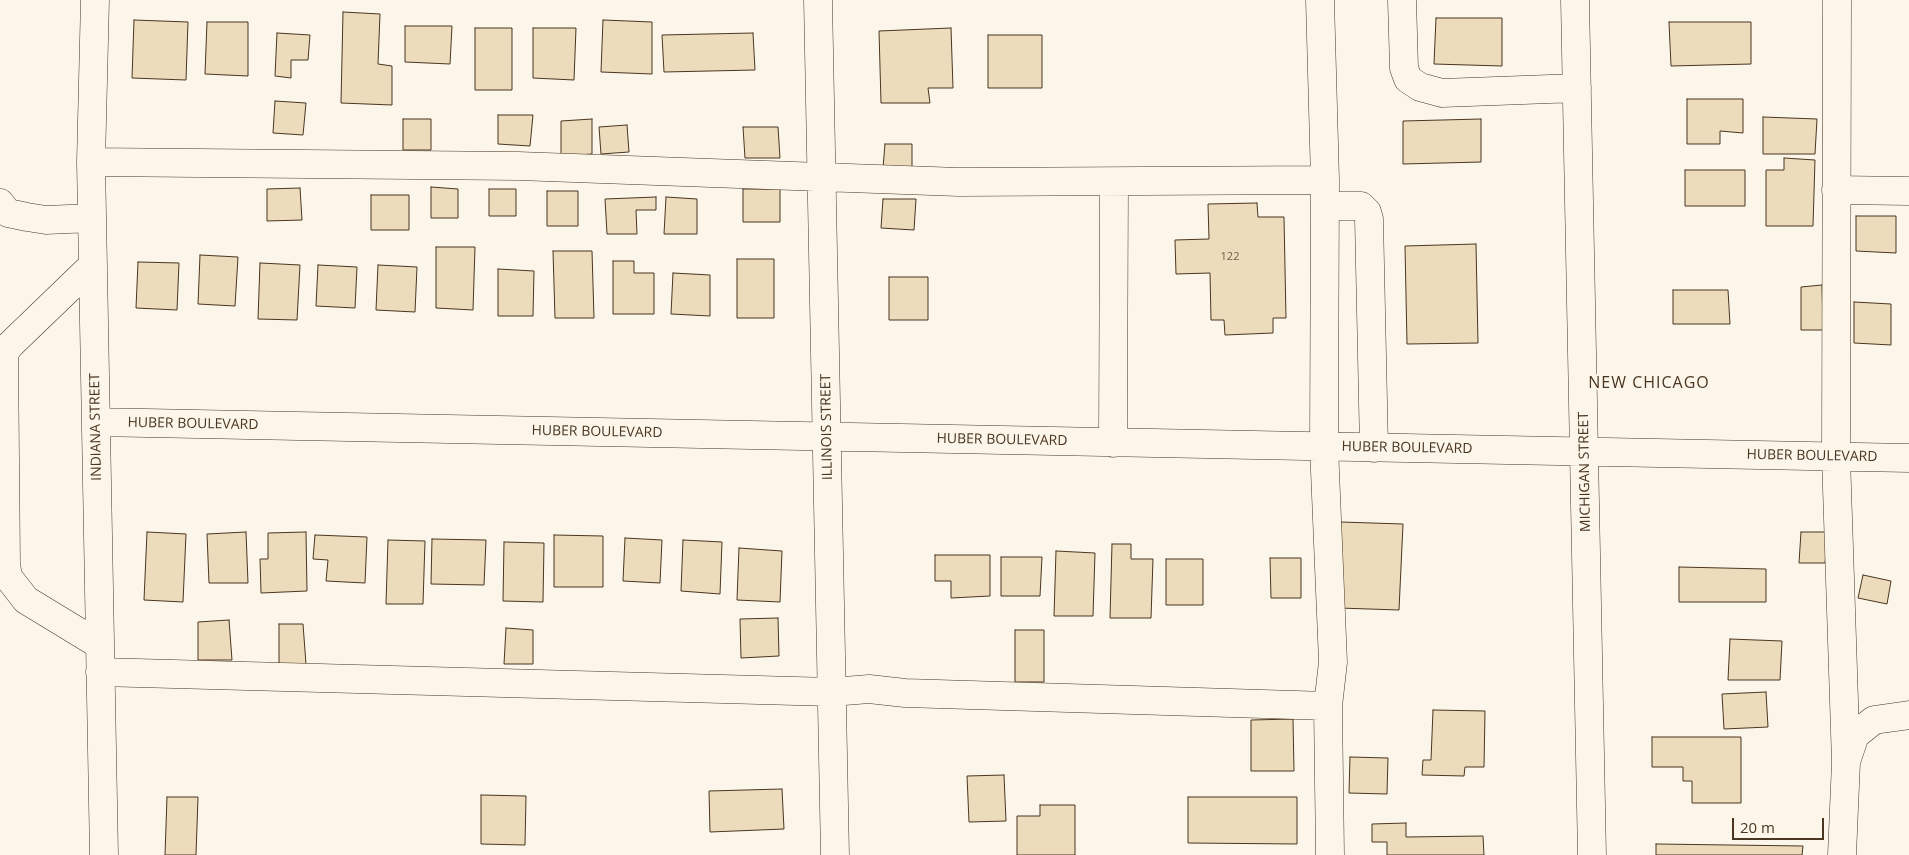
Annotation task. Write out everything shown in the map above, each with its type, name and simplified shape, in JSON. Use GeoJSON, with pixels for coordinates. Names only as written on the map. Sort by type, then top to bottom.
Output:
{"type":"FeatureCollection","features":[{"type":"Feature","properties":{"kind":"street","name":"INDIANA STREET"},"geometry":{"type":"LineString","coordinates":[[95,0],[91,162],[104,855]]}},
{"type":"Feature","properties":{"kind":"street","name":"ILLINOIS STREET"},"geometry":{"type":"LineString","coordinates":[[818,0],[835,855]]}},
{"type":"Feature","properties":{"kind":"street"},"geometry":{"type":"LineString","coordinates":[[1320,0],[1325,193],[1324,447],[1333,643],[1328,706],[1330,855]]}},
{"type":"Feature","properties":{"kind":"street"},"geometry":{"type":"LineString","coordinates":[[1402,0],[1404,68],[1408,79],[1420,87],[1442,93],[1577,88]]}},
{"type":"Feature","properties":{"kind":"street","name":"MICHIGAN STREET"},"geometry":{"type":"LineString","coordinates":[[1575,0],[1592,855]]}},
{"type":"Feature","properties":{"kind":"street"},"geometry":{"type":"LineString","coordinates":[[1837,0],[1836,457],[1846,762],[1842,855]]}},
{"type":"Feature","properties":{"kind":"street"},"geometry":{"type":"LineString","coordinates":[[91,162],[518,166],[959,182],[1114,182],[1325,193],[1361,206],[1367,212],[1369,219],[1374,448]]}},
{"type":"Feature","properties":{"kind":"street"},"geometry":{"type":"LineString","coordinates":[[1113,442],[1114,182]]}},
{"type":"Feature","properties":{"kind":"street"},"geometry":{"type":"LineString","coordinates":[[1836,190],[1909,191]]}},
{"type":"Feature","properties":{"kind":"street"},"geometry":{"type":"LineString","coordinates":[[0,203],[8,213],[27,217],[46,220],[92,218]]}},
{"type":"Feature","properties":{"kind":"street"},"geometry":{"type":"LineString","coordinates":[[93,266],[10,345],[4,354],[6,564],[8,577],[16,590],[26,600],[100,645]]}},
{"type":"Feature","properties":{"kind":"street","name":"HUBER BOULEVARD"},"geometry":{"type":"LineString","coordinates":[[96,422],[1909,458]]}},
{"type":"Feature","properties":{"kind":"street"},"geometry":{"type":"LineString","coordinates":[[100,672],[832,692],[868,689],[905,693],[1328,706]]}},
{"type":"Feature","properties":{"kind":"street"},"geometry":{"type":"LineString","coordinates":[[1846,762],[1855,735],[1874,720],[1909,715]]}},
{"type":"Feature","properties":{"kind":"building"},"geometry":{"type":"Polygon","coordinates":[[[343,12],[380,14],[378,64],[392,66],[392,105],[341,103],[343,12]]]}},
{"type":"Feature","properties":{"kind":"building"},"geometry":{"type":"Polygon","coordinates":[[[1436,18],[1502,18],[1502,66],[1434,64],[1436,18]]]}},
{"type":"Feature","properties":{"kind":"building"},"geometry":{"type":"Polygon","coordinates":[[[134,20],[188,22],[186,80],[132,78],[134,20]]]}},
{"type":"Feature","properties":{"kind":"building"},"geometry":{"type":"Polygon","coordinates":[[[603,20],[652,22],[652,74],[601,72],[603,20]]]}},
{"type":"Feature","properties":{"kind":"building"},"geometry":{"type":"Polygon","coordinates":[[[207,22],[248,22],[248,76],[205,74],[207,22]]]}},
{"type":"Feature","properties":{"kind":"building"},"geometry":{"type":"Polygon","coordinates":[[[1669,22],[1751,22],[1751,64],[1671,66],[1669,22]]]}},
{"type":"Feature","properties":{"kind":"building"},"geometry":{"type":"Polygon","coordinates":[[[405,26],[452,26],[450,64],[405,62],[405,26]]]}},
{"type":"Feature","properties":{"kind":"building"},"geometry":{"type":"Polygon","coordinates":[[[475,28],[512,28],[512,90],[475,90],[475,28]]]}},
{"type":"Feature","properties":{"kind":"building"},"geometry":{"type":"Polygon","coordinates":[[[533,28],[576,28],[574,80],[533,78],[533,28]]]}},
{"type":"Feature","properties":{"kind":"building"},"geometry":{"type":"Polygon","coordinates":[[[951,28],[953,88],[928,88],[930,103],[881,103],[879,31],[951,28]]]}},
{"type":"Feature","properties":{"kind":"building"},"geometry":{"type":"Polygon","coordinates":[[[277,33],[310,35],[308,60],[291,60],[291,78],[275,76],[277,33]]]}},
{"type":"Feature","properties":{"kind":"building"},"geometry":{"type":"Polygon","coordinates":[[[753,33],[755,70],[664,72],[662,35],[753,33]]]}},
{"type":"Feature","properties":{"kind":"building"},"geometry":{"type":"Polygon","coordinates":[[[988,35],[1042,35],[1042,88],[988,88],[988,35]]]}},
{"type":"Feature","properties":{"kind":"building"},"geometry":{"type":"Polygon","coordinates":[[[1687,99],[1743,99],[1743,133],[1720,131],[1720,144],[1687,144],[1687,99]]]}},
{"type":"Feature","properties":{"kind":"building"},"geometry":{"type":"Polygon","coordinates":[[[275,101],[306,103],[303,135],[273,133],[275,101]]]}},
{"type":"Feature","properties":{"kind":"building"},"geometry":{"type":"Polygon","coordinates":[[[498,115],[533,115],[530,146],[498,144],[498,115]]]}},
{"type":"Feature","properties":{"kind":"building"},"geometry":{"type":"Polygon","coordinates":[[[1763,117],[1817,119],[1815,154],[1763,154],[1763,117]]]}},
{"type":"Feature","properties":{"kind":"building"},"geometry":{"type":"Polygon","coordinates":[[[403,119],[431,119],[431,150],[403,150],[403,119]]]}},
{"type":"Feature","properties":{"kind":"building"},"geometry":{"type":"Polygon","coordinates":[[[592,119],[592,154],[561,156],[561,121],[592,119]]]}},
{"type":"Feature","properties":{"kind":"building"},"geometry":{"type":"Polygon","coordinates":[[[1481,119],[1481,162],[1403,164],[1403,121],[1481,119]]]}},
{"type":"Feature","properties":{"kind":"building"},"geometry":{"type":"Polygon","coordinates":[[[627,125],[629,152],[601,154],[599,127],[627,125]]]}},
{"type":"Feature","properties":{"kind":"building"},"geometry":{"type":"Polygon","coordinates":[[[743,127],[778,127],[780,158],[745,158],[743,127]]]}},
{"type":"Feature","properties":{"kind":"building"},"geometry":{"type":"Polygon","coordinates":[[[885,144],[912,144],[912,168],[883,168],[885,144]]]}},
{"type":"Feature","properties":{"kind":"building"},"geometry":{"type":"Polygon","coordinates":[[[1784,158],[1815,160],[1813,226],[1766,226],[1766,170],[1784,170],[1784,158]]]}},
{"type":"Feature","properties":{"kind":"building"},"geometry":{"type":"Polygon","coordinates":[[[1685,170],[1745,170],[1745,206],[1685,206],[1685,170]]]}},
{"type":"Feature","properties":{"kind":"building"},"geometry":{"type":"Polygon","coordinates":[[[431,187],[458,189],[458,218],[431,218],[431,187]]]}},
{"type":"Feature","properties":{"kind":"building"},"geometry":{"type":"Polygon","coordinates":[[[300,188],[302,220],[267,221],[267,189],[300,188]]]}},
{"type":"Feature","properties":{"kind":"building"},"geometry":{"type":"Polygon","coordinates":[[[489,189],[516,189],[516,216],[489,216],[489,189]]]}},
{"type":"Feature","properties":{"kind":"building"},"geometry":{"type":"Polygon","coordinates":[[[743,189],[780,189],[780,222],[743,222],[743,189]]]}},
{"type":"Feature","properties":{"kind":"building"},"geometry":{"type":"Polygon","coordinates":[[[547,191],[578,191],[578,226],[547,226],[547,191]]]}},
{"type":"Feature","properties":{"kind":"building"},"geometry":{"type":"Polygon","coordinates":[[[371,195],[409,195],[409,230],[371,230],[371,195]]]}},
{"type":"Feature","properties":{"kind":"building"},"geometry":{"type":"Polygon","coordinates":[[[656,197],[656,210],[636,210],[637,234],[607,234],[605,199],[656,197]]]}},
{"type":"Feature","properties":{"kind":"building"},"geometry":{"type":"Polygon","coordinates":[[[666,197],[697,199],[697,234],[664,234],[666,197]]]}},
{"type":"Feature","properties":{"kind":"building"},"geometry":{"type":"Polygon","coordinates":[[[883,199],[916,199],[914,230],[881,228],[883,199]]]}},
{"type":"Feature","properties":{"kind":"building"},"geometry":{"type":"Polygon","coordinates":[[[1257,203],[1258,217],[1284,217],[1286,318],[1273,318],[1273,333],[1225,335],[1224,320],[1211,320],[1210,273],[1176,274],[1175,240],[1209,239],[1208,204],[1257,203]]]}},
{"type":"Feature","properties":{"kind":"building"},"geometry":{"type":"Polygon","coordinates":[[[1856,216],[1896,216],[1896,253],[1856,251],[1856,216]]]}},
{"type":"Feature","properties":{"kind":"building"},"geometry":{"type":"Polygon","coordinates":[[[1476,244],[1478,343],[1407,344],[1405,246],[1476,244]]]}},
{"type":"Feature","properties":{"kind":"building"},"geometry":{"type":"Polygon","coordinates":[[[436,247],[475,247],[473,310],[436,308],[436,247]]]}},
{"type":"Feature","properties":{"kind":"building"},"geometry":{"type":"Polygon","coordinates":[[[553,251],[592,251],[594,318],[555,318],[553,251]]]}},
{"type":"Feature","properties":{"kind":"building"},"geometry":{"type":"Polygon","coordinates":[[[200,255],[238,257],[235,306],[198,304],[200,255]]]}},
{"type":"Feature","properties":{"kind":"building"},"geometry":{"type":"Polygon","coordinates":[[[737,259],[774,259],[774,318],[737,318],[737,259]]]}},
{"type":"Feature","properties":{"kind":"building"},"geometry":{"type":"Polygon","coordinates":[[[613,261],[634,261],[634,273],[654,273],[654,314],[613,314],[613,261]]]}},
{"type":"Feature","properties":{"kind":"building"},"geometry":{"type":"Polygon","coordinates":[[[138,262],[179,263],[177,310],[136,308],[138,262]]]}},
{"type":"Feature","properties":{"kind":"building"},"geometry":{"type":"Polygon","coordinates":[[[260,263],[300,265],[297,320],[258,319],[260,263]]]}},
{"type":"Feature","properties":{"kind":"building"},"geometry":{"type":"Polygon","coordinates":[[[318,265],[357,267],[355,308],[316,306],[318,265]]]}},
{"type":"Feature","properties":{"kind":"building"},"geometry":{"type":"Polygon","coordinates":[[[378,265],[417,267],[415,312],[376,310],[378,265]]]}},
{"type":"Feature","properties":{"kind":"building"},"geometry":{"type":"Polygon","coordinates":[[[498,269],[534,271],[533,316],[498,316],[498,269]]]}},
{"type":"Feature","properties":{"kind":"building"},"geometry":{"type":"Polygon","coordinates":[[[673,273],[710,275],[710,316],[671,314],[673,273]]]}},
{"type":"Feature","properties":{"kind":"building"},"geometry":{"type":"Polygon","coordinates":[[[889,277],[928,277],[928,320],[889,320],[889,277]]]}},
{"type":"Feature","properties":{"kind":"building"},"geometry":{"type":"Polygon","coordinates":[[[1822,285],[1823,330],[1801,330],[1801,287],[1822,285]]]}},
{"type":"Feature","properties":{"kind":"building"},"geometry":{"type":"Polygon","coordinates":[[[1673,290],[1728,290],[1730,324],[1673,324],[1673,290]]]}},
{"type":"Feature","properties":{"kind":"building"},"geometry":{"type":"Polygon","coordinates":[[[1854,302],[1891,304],[1891,345],[1854,343],[1854,302]]]}},
{"type":"Feature","properties":{"kind":"building"},"geometry":{"type":"Polygon","coordinates":[[[1341,522],[1403,524],[1399,610],[1339,608],[1341,522]]]}},
{"type":"Feature","properties":{"kind":"building"},"geometry":{"type":"Polygon","coordinates":[[[147,532],[186,534],[183,602],[144,600],[147,532]]]}},
{"type":"Feature","properties":{"kind":"building"},"geometry":{"type":"Polygon","coordinates":[[[246,532],[248,583],[209,583],[207,534],[246,532]]]}},
{"type":"Feature","properties":{"kind":"building"},"geometry":{"type":"Polygon","coordinates":[[[306,532],[307,591],[261,593],[260,559],[268,559],[268,533],[306,532]]]}},
{"type":"Feature","properties":{"kind":"building"},"geometry":{"type":"Polygon","coordinates":[[[1801,532],[1828,532],[1825,563],[1799,563],[1801,532]]]}},
{"type":"Feature","properties":{"kind":"building"},"geometry":{"type":"Polygon","coordinates":[[[315,535],[367,537],[365,583],[326,581],[328,560],[313,559],[315,535]]]}},
{"type":"Feature","properties":{"kind":"building"},"geometry":{"type":"Polygon","coordinates":[[[554,535],[603,536],[603,587],[554,587],[554,535]]]}},
{"type":"Feature","properties":{"kind":"building"},"geometry":{"type":"Polygon","coordinates":[[[625,538],[662,540],[660,583],[623,581],[625,538]]]}},
{"type":"Feature","properties":{"kind":"building"},"geometry":{"type":"Polygon","coordinates":[[[432,539],[486,540],[484,585],[431,584],[432,539]]]}},
{"type":"Feature","properties":{"kind":"building"},"geometry":{"type":"Polygon","coordinates":[[[388,540],[425,541],[423,604],[386,604],[388,540]]]}},
{"type":"Feature","properties":{"kind":"building"},"geometry":{"type":"Polygon","coordinates":[[[683,540],[722,542],[720,594],[681,591],[683,540]]]}},
{"type":"Feature","properties":{"kind":"building"},"geometry":{"type":"Polygon","coordinates":[[[504,542],[544,543],[543,602],[503,601],[504,542]]]}},
{"type":"Feature","properties":{"kind":"building"},"geometry":{"type":"Polygon","coordinates":[[[1112,544],[1131,544],[1131,559],[1153,559],[1151,618],[1110,618],[1112,544]]]}},
{"type":"Feature","properties":{"kind":"building"},"geometry":{"type":"Polygon","coordinates":[[[739,548],[782,551],[780,602],[737,600],[739,548]]]}},
{"type":"Feature","properties":{"kind":"building"},"geometry":{"type":"Polygon","coordinates":[[[1056,551],[1095,553],[1093,616],[1054,616],[1056,551]]]}},
{"type":"Feature","properties":{"kind":"building"},"geometry":{"type":"Polygon","coordinates":[[[935,555],[990,555],[990,596],[951,598],[951,581],[935,581],[935,555]]]}},
{"type":"Feature","properties":{"kind":"building"},"geometry":{"type":"Polygon","coordinates":[[[1001,557],[1042,557],[1040,596],[1001,596],[1001,557]]]}},
{"type":"Feature","properties":{"kind":"building"},"geometry":{"type":"Polygon","coordinates":[[[1270,558],[1301,558],[1301,598],[1271,598],[1270,558]]]}},
{"type":"Feature","properties":{"kind":"building"},"geometry":{"type":"Polygon","coordinates":[[[1166,559],[1203,559],[1203,605],[1166,605],[1166,559]]]}},
{"type":"Feature","properties":{"kind":"building"},"geometry":{"type":"Polygon","coordinates":[[[1679,567],[1766,569],[1766,602],[1679,602],[1679,567]]]}},
{"type":"Feature","properties":{"kind":"building"},"geometry":{"type":"Polygon","coordinates":[[[1863,575],[1891,581],[1887,604],[1858,598],[1863,575]]]}},
{"type":"Feature","properties":{"kind":"building"},"geometry":{"type":"Polygon","coordinates":[[[778,618],[779,656],[741,658],[740,619],[778,618]]]}},
{"type":"Feature","properties":{"kind":"building"},"geometry":{"type":"Polygon","coordinates":[[[229,620],[232,660],[198,660],[198,622],[229,620]]]}},
{"type":"Feature","properties":{"kind":"building"},"geometry":{"type":"Polygon","coordinates":[[[279,624],[303,624],[306,664],[279,664],[279,624]]]}},
{"type":"Feature","properties":{"kind":"building"},"geometry":{"type":"Polygon","coordinates":[[[506,628],[533,630],[533,664],[504,664],[506,628]]]}},
{"type":"Feature","properties":{"kind":"building"},"geometry":{"type":"Polygon","coordinates":[[[1015,630],[1044,630],[1044,682],[1015,682],[1015,630]]]}},
{"type":"Feature","properties":{"kind":"building"},"geometry":{"type":"Polygon","coordinates":[[[1730,639],[1782,641],[1780,680],[1728,680],[1730,639]]]}},
{"type":"Feature","properties":{"kind":"building"},"geometry":{"type":"Polygon","coordinates":[[[1766,692],[1768,727],[1724,729],[1722,694],[1766,692]]]}},
{"type":"Feature","properties":{"kind":"building"},"geometry":{"type":"Polygon","coordinates":[[[1433,710],[1485,711],[1484,767],[1465,767],[1464,776],[1422,775],[1423,760],[1431,760],[1433,710]]]}},
{"type":"Feature","properties":{"kind":"building"},"geometry":{"type":"Polygon","coordinates":[[[1293,719],[1294,771],[1251,771],[1251,720],[1293,719]]]}},
{"type":"Feature","properties":{"kind":"building"},"geometry":{"type":"Polygon","coordinates":[[[1652,737],[1741,737],[1741,803],[1692,803],[1692,781],[1683,781],[1683,767],[1652,767],[1652,737]]]}},
{"type":"Feature","properties":{"kind":"building"},"geometry":{"type":"Polygon","coordinates":[[[1350,757],[1388,758],[1387,794],[1349,793],[1350,757]]]}},
{"type":"Feature","properties":{"kind":"building"},"geometry":{"type":"Polygon","coordinates":[[[1004,775],[1006,821],[969,822],[967,776],[1004,775]]]}},
{"type":"Feature","properties":{"kind":"building"},"geometry":{"type":"Polygon","coordinates":[[[782,789],[784,829],[710,832],[709,791],[782,789]]]}},
{"type":"Feature","properties":{"kind":"building"},"geometry":{"type":"Polygon","coordinates":[[[481,795],[526,796],[525,845],[481,844],[481,795]]]}},
{"type":"Feature","properties":{"kind":"building"},"geometry":{"type":"Polygon","coordinates":[[[167,797],[198,797],[196,855],[165,855],[167,797]]]}},
{"type":"Feature","properties":{"kind":"building"},"geometry":{"type":"Polygon","coordinates":[[[1188,797],[1297,797],[1297,844],[1188,843],[1188,797]]]}},
{"type":"Feature","properties":{"kind":"building"},"geometry":{"type":"Polygon","coordinates":[[[1040,805],[1075,805],[1075,855],[1017,855],[1017,816],[1040,816],[1040,805]]]}},
{"type":"Feature","properties":{"kind":"building"},"geometry":{"type":"Polygon","coordinates":[[[1406,823],[1406,837],[1483,836],[1484,855],[1387,855],[1387,842],[1372,842],[1372,824],[1406,823]]]}},
{"type":"Feature","properties":{"kind":"building"},"geometry":{"type":"Polygon","coordinates":[[[1656,844],[1803,846],[1802,855],[1656,855],[1656,844]]]}},
{"type":"Feature","properties":{"kind":"district","name":"NEW CHICAGO"},"geometry":{"type":"Point","coordinates":[1649,383]}}]}
